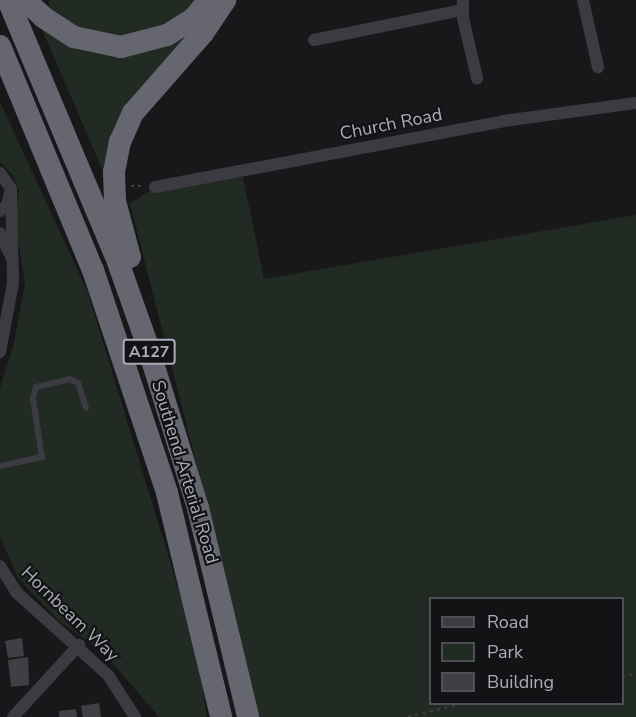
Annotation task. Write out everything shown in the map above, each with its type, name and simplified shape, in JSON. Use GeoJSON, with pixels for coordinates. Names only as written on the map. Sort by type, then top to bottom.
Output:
{"type":"FeatureCollection","features":[{"type":"Feature","properties":{"kind":"highway","name":"Southend Arterial Road"},"geometry":{"type":"LineString","coordinates":[[8,0],[118,262],[198,508],[248,717]]}},
{"type":"Feature","properties":{"kind":"highway"},"geometry":{"type":"LineString","coordinates":[[25,0],[43,17],[74,37],[121,47],[167,35],[193,19],[209,0]]}},
{"type":"Feature","properties":{"kind":"highway","name":"A127"},"geometry":{"type":"LineString","coordinates":[[198,508],[158,350],[122,229],[114,172],[120,142],[133,113],[203,33],[225,0]]}},
{"type":"Feature","properties":{"kind":"highway","name":"Southend Arterial Road"},"geometry":{"type":"LineString","coordinates":[[0,46],[97,281],[167,493],[221,717]]}},
{"type":"Feature","properties":{"kind":"street"},"geometry":{"type":"LineString","coordinates":[[583,0],[598,67]]}},
{"type":"Feature","properties":{"kind":"street"},"geometry":{"type":"LineString","coordinates":[[314,40],[463,5],[477,78]]}},
{"type":"Feature","properties":{"kind":"street","name":"Church Road"},"geometry":{"type":"LineString","coordinates":[[155,187],[481,125],[636,103]]}},
{"type":"Feature","properties":{"kind":"street"},"geometry":{"type":"LineString","coordinates":[[0,352],[12,298],[11,189],[1,173]]}},
{"type":"Feature","properties":{"kind":"street"},"geometry":{"type":"LineString","coordinates":[[0,211],[8,205],[11,189]]}},
{"type":"Feature","properties":{"kind":"street"},"geometry":{"type":"LineString","coordinates":[[0,233],[12,261]]}},
{"type":"Feature","properties":{"kind":"street","name":"Hornbeam Way"},"geometry":{"type":"LineString","coordinates":[[0,566],[16,591],[79,645],[108,675],[135,717]]}},
{"type":"Feature","properties":{"kind":"street"},"geometry":{"type":"LineString","coordinates":[[13,717],[79,645]]}},
{"type":"Feature","properties":{"kind":"lane"},"geometry":{"type":"LineString","coordinates":[[0,465],[42,457],[33,399],[36,387],[70,379],[78,383],[86,408]]}},
{"type":"Feature","properties":{"kind":"path"},"geometry":{"type":"LineString","coordinates":[[408,717],[455,705]]}},
{"type":"Feature","properties":{"kind":"green space"},"geometry":{"type":"Polygon","coordinates":[[[49,0],[199,0],[180,20],[109,40],[49,15],[49,0]]]}},
{"type":"Feature","properties":{"kind":"green space"},"geometry":{"type":"Polygon","coordinates":[[[203,19],[152,77],[106,178],[43,32],[46,26],[80,45],[203,19]]]}},
{"type":"Feature","properties":{"kind":"green space"},"geometry":{"type":"Polygon","coordinates":[[[0,102],[88,293],[195,644],[207,717],[159,717],[103,652],[58,620],[18,578],[0,537],[0,388],[13,347],[25,284],[15,219],[19,192],[13,175],[0,162],[0,102]]]}},
{"type":"Feature","properties":{"kind":"green space"},"geometry":{"type":"Polygon","coordinates":[[[242,173],[264,279],[636,215],[636,717],[254,717],[225,575],[130,204],[155,187],[242,173]]]}},
{"type":"Feature","properties":{"kind":"building"},"geometry":{"type":"Polygon","coordinates":[[[22,638],[24,656],[8,658],[5,641],[22,638]]]}},
{"type":"Feature","properties":{"kind":"building"},"geometry":{"type":"Polygon","coordinates":[[[28,657],[29,685],[11,687],[8,660],[28,657]]]}},
{"type":"Feature","properties":{"kind":"building"},"geometry":{"type":"Polygon","coordinates":[[[99,703],[101,717],[83,717],[81,706],[99,703]]]}},
{"type":"Feature","properties":{"kind":"building"},"geometry":{"type":"Polygon","coordinates":[[[76,709],[77,717],[59,717],[59,711],[76,709]]]}}]}
